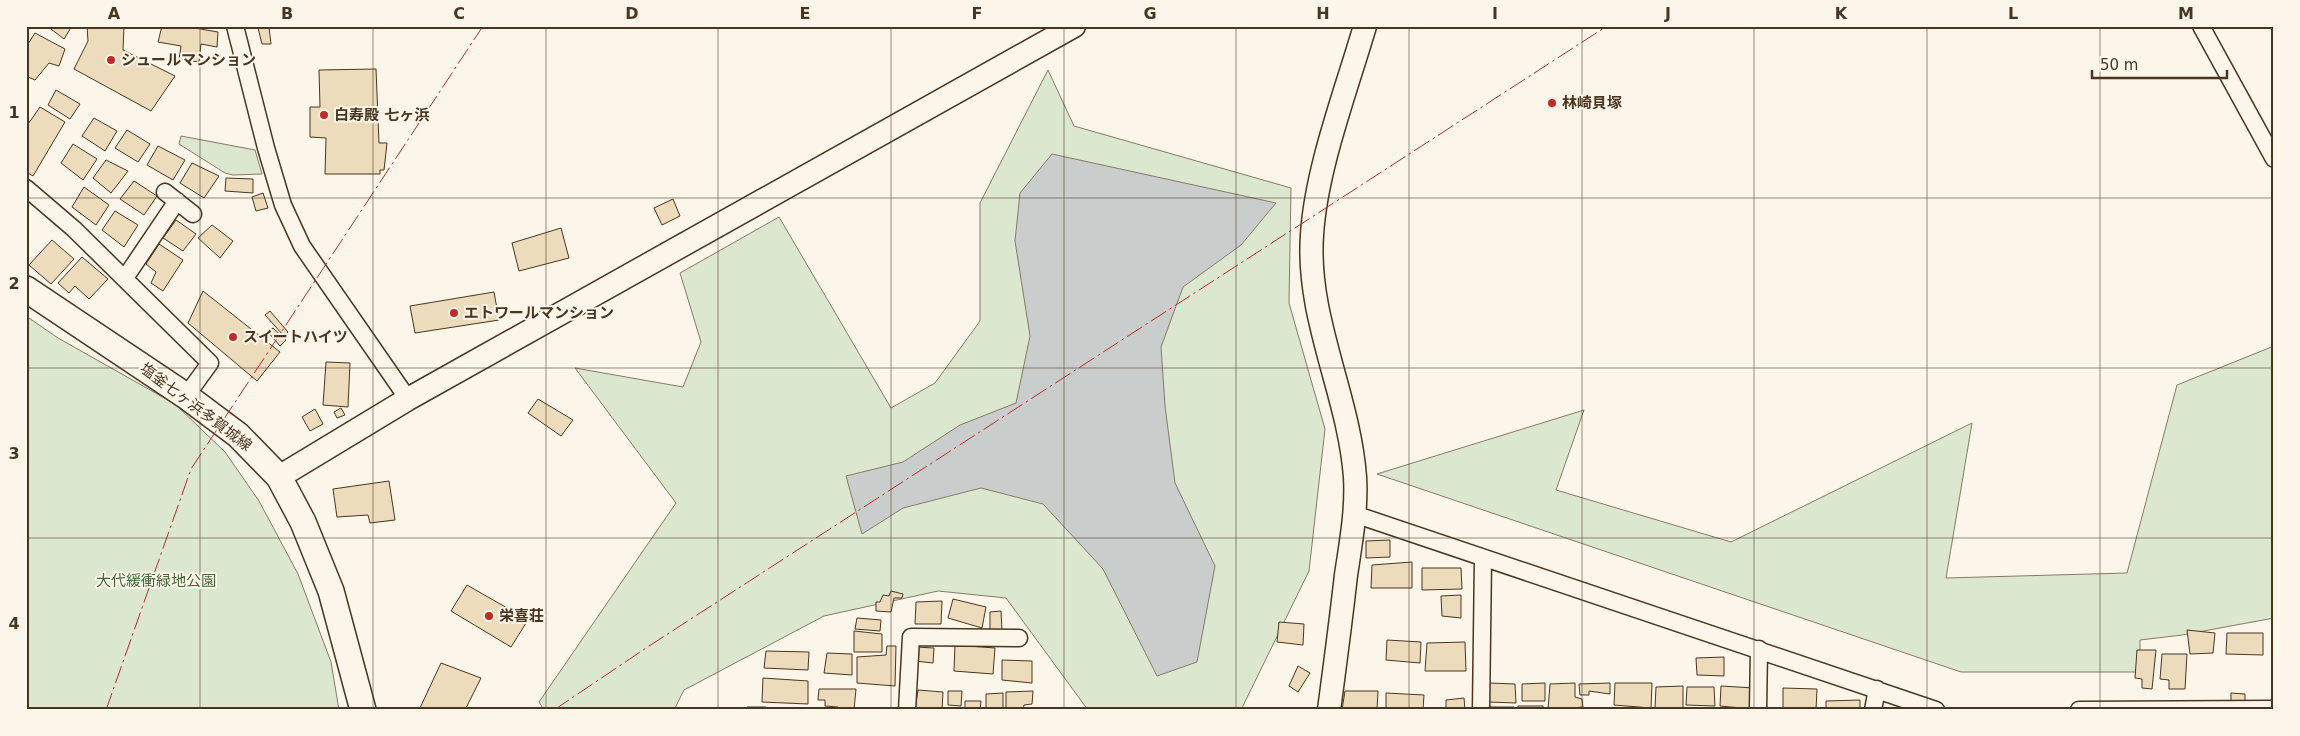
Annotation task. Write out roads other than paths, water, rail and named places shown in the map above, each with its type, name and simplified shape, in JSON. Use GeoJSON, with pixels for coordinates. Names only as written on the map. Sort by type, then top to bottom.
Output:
{"type":"FeatureCollection","features":[{"type":"Feature","properties":{"kind":"main road","name":"塩釜七ヶ浜多賀城線"},"geometry":{"type":"LineString","coordinates":[[26,289],[186,396],[238,435],[278,477],[303,522],[332,591],[363,710]]}},
{"type":"Feature","properties":{"kind":"street"},"geometry":{"type":"LineString","coordinates":[[235,26],[266,148],[284,205],[302,246],[408,399]]}},
{"type":"Feature","properties":{"kind":"street"},"geometry":{"type":"LineString","coordinates":[[278,477],[408,399],[1074,26]]}},
{"type":"Feature","properties":{"kind":"street"},"geometry":{"type":"LineString","coordinates":[[1329,710],[1354,514],[1354,476],[1349,433],[1316,302],[1311,268],[1312,235],[1319,188],[1365,26]]}},
{"type":"Feature","properties":{"kind":"street"},"geometry":{"type":"LineString","coordinates":[[2200,26],[2274,159]]}},
{"type":"Feature","properties":{"kind":"street"},"geometry":{"type":"LineString","coordinates":[[26,188],[74,229],[210,362],[186,396]]}},
{"type":"Feature","properties":{"kind":"street"},"geometry":{"type":"LineString","coordinates":[[125,278],[171,196],[193,214]]}},
{"type":"Feature","properties":{"kind":"street"},"geometry":{"type":"LineString","coordinates":[[1354,514],[1482,559],[1759,649],[1936,710]]}},
{"type":"Feature","properties":{"kind":"street"},"geometry":{"type":"LineString","coordinates":[[1481,710],[1482,559]]}},
{"type":"Feature","properties":{"kind":"street"},"geometry":{"type":"LineString","coordinates":[[907,710],[911,637],[1020,638]]}},
{"type":"Feature","properties":{"kind":"street"},"geometry":{"type":"LineString","coordinates":[[1758,710],[1759,649]]}},
{"type":"Feature","properties":{"kind":"street"},"geometry":{"type":"LineString","coordinates":[[1873,710],[1877,690]]}},
{"type":"Feature","properties":{"kind":"street"},"geometry":{"type":"LineString","coordinates":[[2079,710],[2274,709]]}},
{"type":"Feature","properties":{"kind":"place","name":"シュールマンション"},"geometry":{"type":"Point","coordinates":[111,60]}},
{"type":"Feature","properties":{"kind":"place","name":"林崎貝塚"},"geometry":{"type":"Point","coordinates":[1552,103]}},
{"type":"Feature","properties":{"kind":"place","name":"白寿殿 七ヶ浜"},"geometry":{"type":"Point","coordinates":[324,115]}},
{"type":"Feature","properties":{"kind":"place","name":"エトワールマンション"},"geometry":{"type":"Point","coordinates":[454,313]}},
{"type":"Feature","properties":{"kind":"place","name":"スイートハイツ"},"geometry":{"type":"Point","coordinates":[233,337]}},
{"type":"Feature","properties":{"kind":"place","name":"栄喜荘"},"geometry":{"type":"Point","coordinates":[489,616]}},
{"type":"Feature","properties":{"kind":"park label","name":"大代緩衝緑地公園"},"geometry":{"type":"Point","coordinates":[156,581]}}]}
